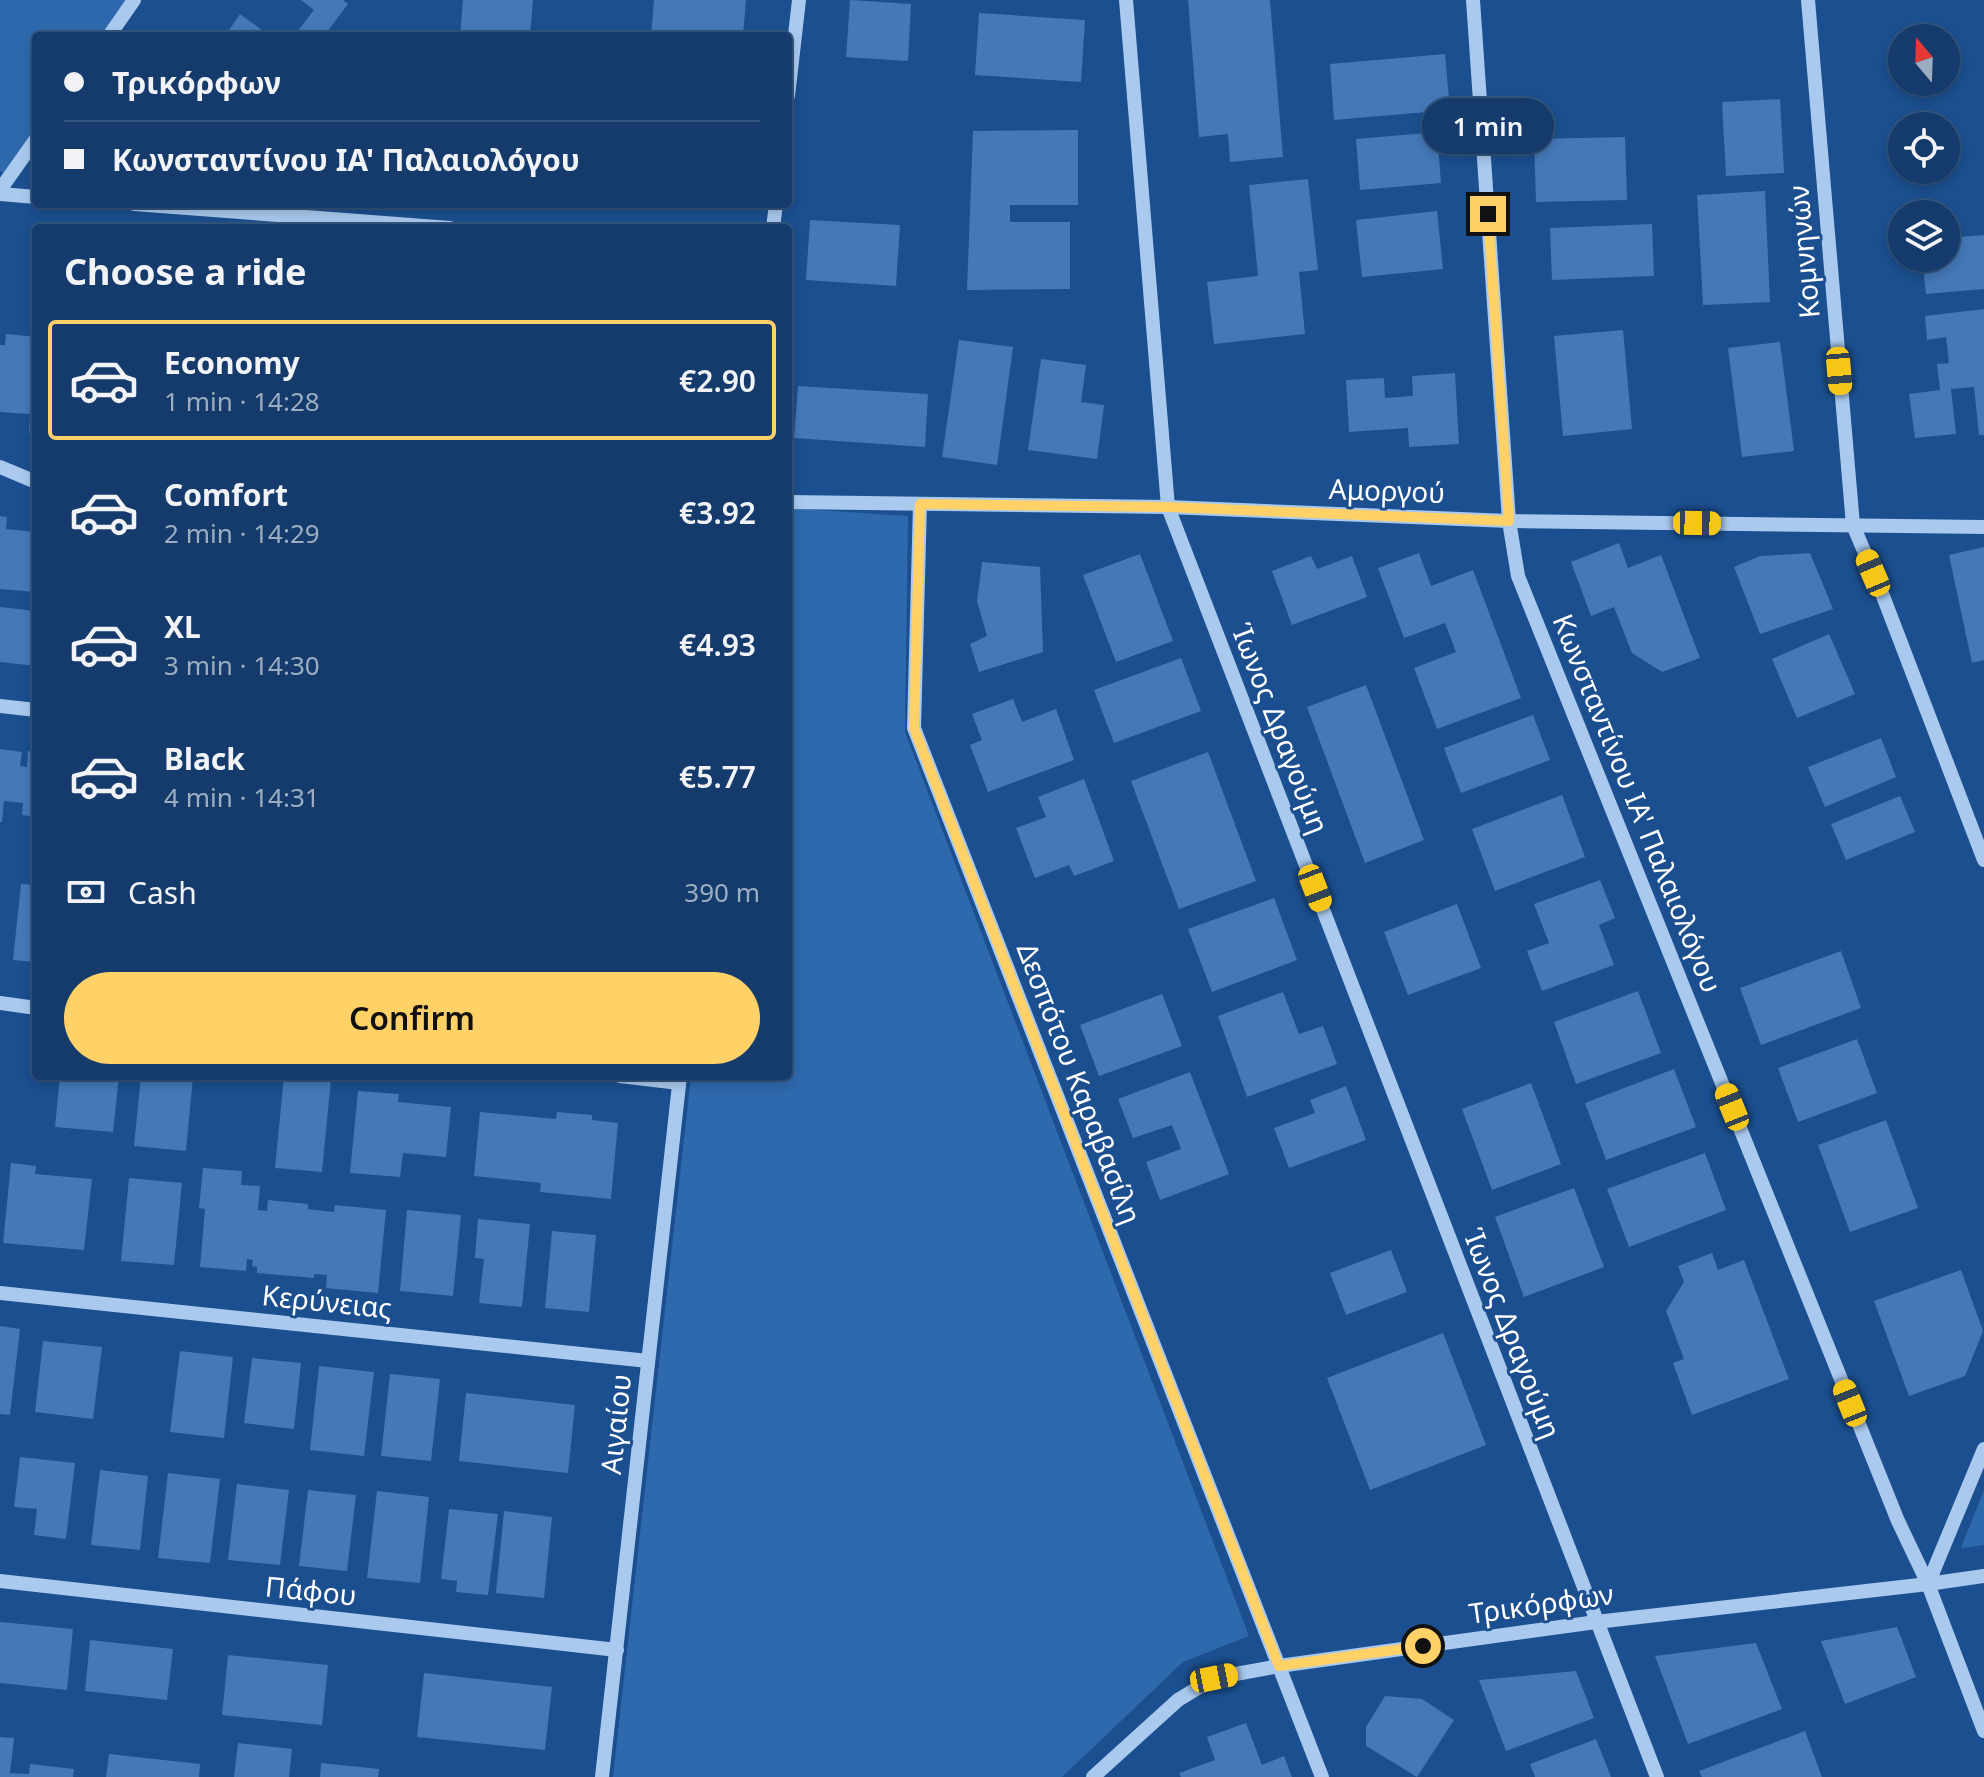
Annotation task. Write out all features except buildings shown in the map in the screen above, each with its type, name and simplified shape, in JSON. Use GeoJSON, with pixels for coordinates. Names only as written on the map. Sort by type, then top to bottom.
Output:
{"type":"FeatureCollection","features":[{"type":"Feature","properties":{"kind":"street"},"geometry":{"type":"LineString","coordinates":[[112,32],[134,0]]}},
{"type":"Feature","properties":{"kind":"street"},"geometry":{"type":"LineString","coordinates":[[792,61],[799,0]]}},
{"type":"Feature","properties":{"kind":"street","name":"Ίωνος Δραγούμη"},"geometry":{"type":"LineString","coordinates":[[1126,0],[1168,507],[1657,1777]]}},
{"type":"Feature","properties":{"kind":"street","name":"Κωνσταντίνου ΙΑ' Παλαιολόγου"},"geometry":{"type":"LineString","coordinates":[[1473,0],[1509,521],[1518,576],[1892,1506],[1928,1584],[1984,1731]]}},
{"type":"Feature","properties":{"kind":"street","name":"Κοµνηνών"},"geometry":{"type":"LineString","coordinates":[[1808,0],[1853,525],[1984,860]]}},
{"type":"Feature","properties":{"kind":"street"},"geometry":{"type":"LineString","coordinates":[[32,145],[0,192],[32,196]]}},
{"type":"Feature","properties":{"kind":"street"},"geometry":{"type":"LineString","coordinates":[[187,208],[397,224]]}},
{"type":"Feature","properties":{"kind":"street"},"geometry":{"type":"LineString","coordinates":[[0,467],[32,480]]}},
{"type":"Feature","properties":{"kind":"street","name":"Αμοργού"},"geometry":{"type":"LineString","coordinates":[[792,502],[1168,507],[1509,521],[1984,527]]}},
{"type":"Feature","properties":{"kind":"street","name":"Δεσπότου Καραβασίλη"},"geometry":{"type":"LineString","coordinates":[[920,504],[914,728],[1322,1777]]}},
{"type":"Feature","properties":{"kind":"street"},"geometry":{"type":"LineString","coordinates":[[0,706],[32,710]]}},
{"type":"Feature","properties":{"kind":"street"},"geometry":{"type":"LineString","coordinates":[[0,1003],[32,1007]]}},
{"type":"Feature","properties":{"kind":"street","name":"Αιγαίου"},"geometry":{"type":"LineString","coordinates":[[602,1777],[679,1080]]}},
{"type":"Feature","properties":{"kind":"street","name":"Κερύνειας"},"geometry":{"type":"LineString","coordinates":[[0,1293],[648,1361]]}},
{"type":"Feature","properties":{"kind":"street"},"geometry":{"type":"LineString","coordinates":[[1928,1584],[1984,1449]]}},
{"type":"Feature","properties":{"kind":"street","name":"Τρικόρφων"},"geometry":{"type":"LineString","coordinates":[[1093,1777],[1178,1700],[1214,1678],[1279,1666],[1596,1622],[1984,1576]]}},
{"type":"Feature","properties":{"kind":"street","name":"Πάφου"},"geometry":{"type":"LineString","coordinates":[[0,1581],[617,1650]]}},
{"type":"Feature","properties":{"kind":"shaded area"},"geometry":{"type":"Polygon","coordinates":[[[0,0],[127,0],[105,32],[32,32],[32,136],[5,174],[0,171],[0,0]]]}},
{"type":"Feature","properties":{"kind":"shaded area"},"geometry":{"type":"Polygon","coordinates":[[[792,508],[908,516],[905,732],[1249,1636],[1183,1662],[1062,1777],[613,1777],[691,1080],[792,1080],[792,508]]]}},
{"type":"Feature","properties":{"kind":"shaded area"},"geometry":{"type":"Polygon","coordinates":[[[1984,1490],[1984,1545],[1961,1548],[1984,1490]]]}},
{"type":"Feature","properties":{"kind":"route"},"geometry":{"type":"LineString","coordinates":[[1423,1646],[1279,1666],[914,728],[920,504],[1168,507],[1509,521],[1488,214]]}}]}
